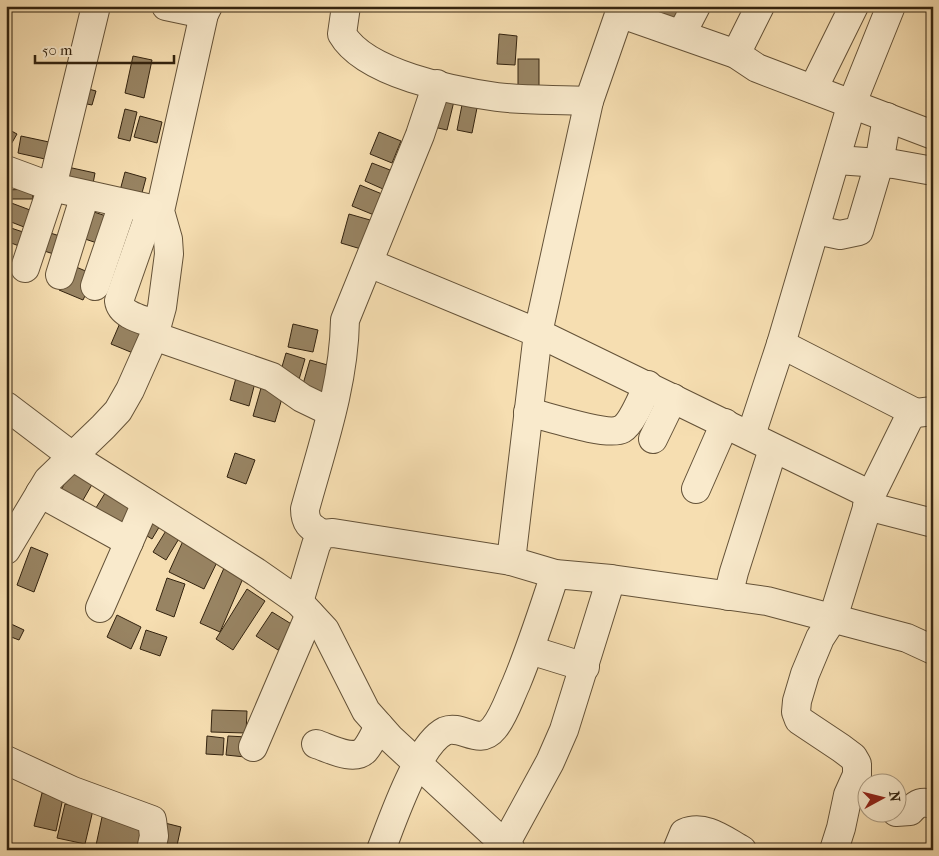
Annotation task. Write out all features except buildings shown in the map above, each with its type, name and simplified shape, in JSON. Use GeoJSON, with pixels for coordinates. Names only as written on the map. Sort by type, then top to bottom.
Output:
{"type":"FeatureCollection","features":[{"type":"Feature","properties":{"kind":"street"},"geometry":{"type":"LineString","coordinates":[[24,268],[52,187],[96,6]]}},
{"type":"Feature","properties":{"kind":"street"},"geometry":{"type":"LineString","coordinates":[[166,6],[206,10],[155,210],[120,301],[120,307],[156,331],[272,377],[302,398],[331,412]]}},
{"type":"Feature","properties":{"kind":"street"},"geometry":{"type":"LineString","coordinates":[[346,6],[342,34],[357,52],[372,62],[437,84],[498,97],[589,101]]}},
{"type":"Feature","properties":{"kind":"street"},"geometry":{"type":"LineString","coordinates":[[682,33],[696,6]]}},
{"type":"Feature","properties":{"kind":"street"},"geometry":{"type":"LineString","coordinates":[[736,54],[760,6]]}},
{"type":"Feature","properties":{"kind":"street"},"geometry":{"type":"LineString","coordinates":[[813,89],[854,6]]}},
{"type":"Feature","properties":{"kind":"street"},"geometry":{"type":"LineString","coordinates":[[728,596],[762,442],[781,344],[837,160],[852,104],[891,6]]}},
{"type":"Feature","properties":{"kind":"street"},"geometry":{"type":"LineString","coordinates":[[511,561],[538,333],[589,101],[621,9],[736,54],[757,68],[933,135]]}},
{"type":"Feature","properties":{"kind":"street"},"geometry":{"type":"LineString","coordinates":[[437,84],[420,135],[345,320],[345,351],[305,509],[305,519],[309,526],[322,534],[333,533],[511,561],[555,574],[612,579],[767,601],[907,638],[933,650]]}},
{"type":"Feature","properties":{"kind":"street"},"geometry":{"type":"LineString","coordinates":[[816,230],[840,235],[859,231],[879,164],[887,117]]}},
{"type":"Feature","properties":{"kind":"street"},"geometry":{"type":"LineString","coordinates":[[837,160],[933,171]]}},
{"type":"Feature","properties":{"kind":"street"},"geometry":{"type":"LineString","coordinates":[[6,170],[52,187],[155,210]]}},
{"type":"Feature","properties":{"kind":"street"},"geometry":{"type":"LineString","coordinates":[[60,275],[85,195]]}},
{"type":"Feature","properties":{"kind":"street"},"geometry":{"type":"LineString","coordinates":[[95,286],[123,204]]}},
{"type":"Feature","properties":{"kind":"street"},"geometry":{"type":"LineString","coordinates":[[6,550],[48,480],[118,411],[156,331],[169,254],[168,239],[155,210]]}},
{"type":"Feature","properties":{"kind":"street"},"geometry":{"type":"LineString","coordinates":[[369,263],[538,333],[725,423],[869,501],[933,523]]}},
{"type":"Feature","properties":{"kind":"street"},"geometry":{"type":"LineString","coordinates":[[781,344],[924,412]]}},
{"type":"Feature","properties":{"kind":"street"},"geometry":{"type":"LineString","coordinates":[[528,412],[597,430],[615,431],[622,429],[628,423],[648,385]]}},
{"type":"Feature","properties":{"kind":"street"},"geometry":{"type":"LineString","coordinates":[[653,438],[673,398]]}},
{"type":"Feature","properties":{"kind":"street"},"geometry":{"type":"LineString","coordinates":[[6,406],[72,456],[256,572],[304,608],[325,630],[366,711],[379,726],[506,848],[550,762],[564,730],[612,579]]}},
{"type":"Feature","properties":{"kind":"street"},"geometry":{"type":"LineString","coordinates":[[857,774],[857,764],[853,757],[799,720],[796,712],[805,674],[820,638],[833,618],[869,501],[902,429],[909,418],[924,412]]}},
{"type":"Feature","properties":{"kind":"street"},"geometry":{"type":"LineString","coordinates":[[696,489],[725,423]]}},
{"type":"Feature","properties":{"kind":"street"},"geometry":{"type":"LineString","coordinates":[[40,493],[129,542]]}},
{"type":"Feature","properties":{"kind":"street"},"geometry":{"type":"LineString","coordinates":[[100,608],[146,502]]}},
{"type":"Feature","properties":{"kind":"street"},"geometry":{"type":"LineString","coordinates":[[253,747],[304,608],[316,545],[322,534]]}},
{"type":"Feature","properties":{"kind":"street"},"geometry":{"type":"LineString","coordinates":[[381,850],[417,763],[436,737],[446,731],[457,730],[477,737],[485,736],[493,729],[506,708],[530,650],[555,574]]}},
{"type":"Feature","properties":{"kind":"street"},"geometry":{"type":"LineString","coordinates":[[530,650],[585,667]]}},
{"type":"Feature","properties":{"kind":"street"},"geometry":{"type":"LineString","coordinates":[[316,744],[347,754],[358,754],[364,750],[379,726]]}},
{"type":"Feature","properties":{"kind":"street"},"geometry":{"type":"LineString","coordinates":[[6,760],[73,791],[152,820],[154,836],[150,850]]}},
{"type":"Feature","properties":{"kind":"street"},"geometry":{"type":"LineString","coordinates":[[834,850],[841,828],[856,801]]}},
{"type":"Feature","properties":{"kind":"street"},"geometry":{"type":"LineString","coordinates":[[906,811],[910,811],[916,804],[924,802],[933,804]]}},
{"type":"Feature","properties":{"kind":"street"},"geometry":{"type":"LineString","coordinates":[[677,850],[684,833],[692,830],[705,830],[742,850]]}}]}
